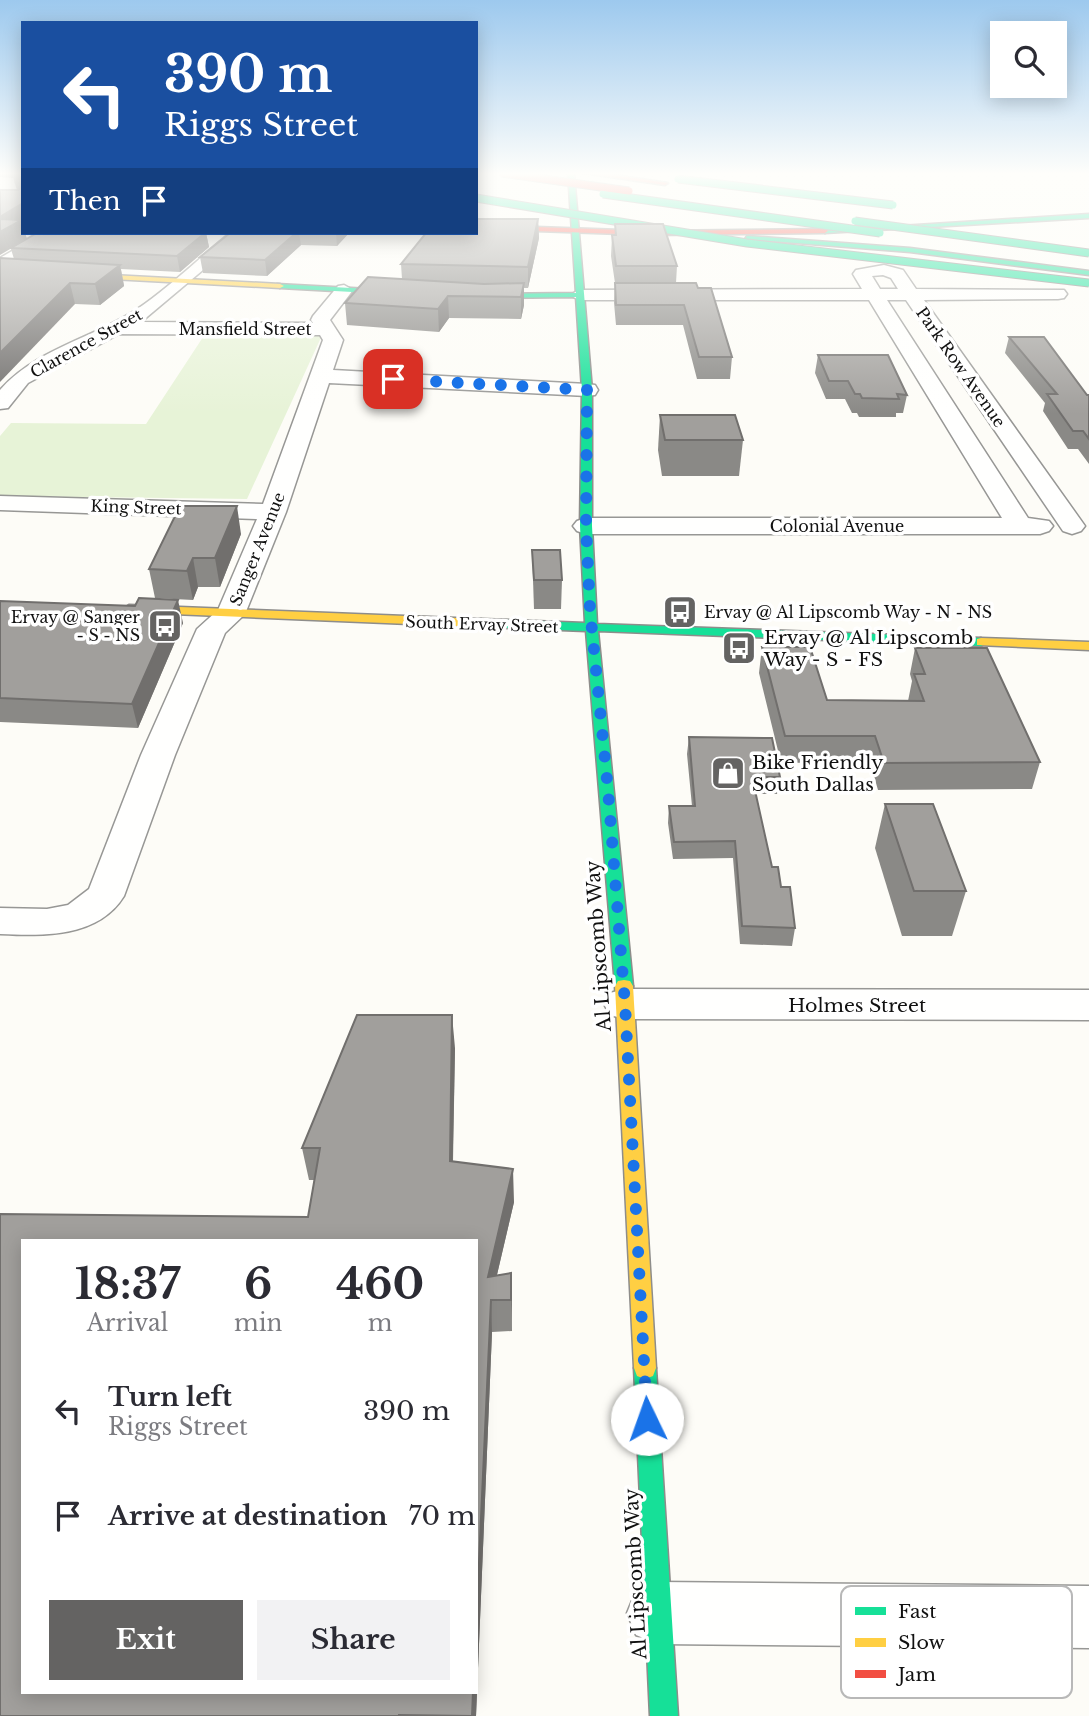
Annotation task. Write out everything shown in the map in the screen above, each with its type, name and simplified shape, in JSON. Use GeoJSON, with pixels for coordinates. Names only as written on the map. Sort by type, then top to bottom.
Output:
{"type":"FeatureCollection","features":[{"type":"Feature","properties":{"kind":"main road","name":"Al Lipscomb Way"},"geometry":{"type":"LineString","coordinates":[[577,253],[587,390],[586,526],[592,629],[625,1004],[664,1716]]}},
{"type":"Feature","properties":{"kind":"main road"},"geometry":{"type":"LineString","coordinates":[[833,253],[1089,283]]}},
{"type":"Feature","properties":{"kind":"main road"},"geometry":{"type":"LineString","coordinates":[[934,253],[1089,273]]}},
{"type":"Feature","properties":{"kind":"main road"},"geometry":{"type":"LineString","coordinates":[[1034,253],[1089,261]]}},
{"type":"Feature","properties":{"kind":"main road"},"geometry":{"type":"LineString","coordinates":[[0,271],[421,294]]}},
{"type":"Feature","properties":{"kind":"main road"},"geometry":{"type":"LineString","coordinates":[[459,296],[579,295]]}},
{"type":"Feature","properties":{"kind":"main road","name":"South Ervay Street"},"geometry":{"type":"LineString","coordinates":[[109,609],[1089,646]]}},
{"type":"Feature","properties":{"kind":"street"},"geometry":{"type":"LineString","coordinates":[[0,265],[20,253]]}},
{"type":"Feature","properties":{"kind":"street","name":"Clarence Street"},"geometry":{"type":"LineString","coordinates":[[0,403],[21,379],[50,361],[120,328],[141,315],[214,253]]}},
{"type":"Feature","properties":{"kind":"street","name":"Park Row Avenue"},"geometry":{"type":"LineString","coordinates":[[1020,526],[862,274],[864,272],[897,274],[1080,526]]}},
{"type":"Feature","properties":{"kind":"street","name":"Sanger Avenue"},"geometry":{"type":"LineString","coordinates":[[0,921],[47,923],[80,915],[105,896],[158,755],[212,629],[231,614],[273,512],[333,340],[320,320],[344,290]]}},
{"type":"Feature","properties":{"kind":"street"},"geometry":{"type":"LineString","coordinates":[[579,295],[874,293]]}},
{"type":"Feature","properties":{"kind":"street"},"geometry":{"type":"LineString","coordinates":[[909,294],[1058,294]]}},
{"type":"Feature","properties":{"kind":"street","name":"Mansfield Street"},"geometry":{"type":"LineString","coordinates":[[120,328],[327,329]]}},
{"type":"Feature","properties":{"kind":"street"},"geometry":{"type":"LineString","coordinates":[[320,376],[587,390]]}},
{"type":"Feature","properties":{"kind":"street","name":"King Street"},"geometry":{"type":"LineString","coordinates":[[0,503],[273,512]]}},
{"type":"Feature","properties":{"kind":"street","name":"Colonial Avenue"},"geometry":{"type":"LineString","coordinates":[[586,526],[1080,526]]}},
{"type":"Feature","properties":{"kind":"street","name":"Holmes Street"},"geometry":{"type":"LineString","coordinates":[[625,1004],[1089,1005]]}},
{"type":"Feature","properties":{"kind":"street"},"geometry":{"type":"LineString","coordinates":[[658,1612],[841,1614]]}},
{"type":"Feature","properties":{"kind":"green space"},"geometry":{"type":"Polygon","coordinates":[[[207,331],[324,331],[247,499],[0,496],[0,436],[11,423],[146,424],[207,331]]]}},
{"type":"Feature","properties":{"kind":"building"},"geometry":{"type":"Polygon","coordinates":[[[116,253],[181,253],[177,256],[116,253]]]}},
{"type":"Feature","properties":{"kind":"building"},"geometry":{"type":"Polygon","coordinates":[[[205,253],[273,253],[265,260],[200,257],[205,253]]]}},
{"type":"Feature","properties":{"kind":"building"},"geometry":{"type":"Polygon","coordinates":[[[410,253],[531,253],[528,267],[401,264],[410,253]]]}},
{"type":"Feature","properties":{"kind":"building"},"geometry":{"type":"Polygon","coordinates":[[[614,253],[673,253],[677,266],[616,266],[614,253]]]}},
{"type":"Feature","properties":{"kind":"building"},"geometry":{"type":"Polygon","coordinates":[[[0,258],[120,265],[95,284],[70,283],[0,353],[0,258]]]}},
{"type":"Feature","properties":{"kind":"building"},"geometry":{"type":"Polygon","coordinates":[[[368,277],[484,284],[524,283],[521,297],[448,296],[438,309],[345,303],[368,277]]]}},
{"type":"Feature","properties":{"kind":"building"},"geometry":{"type":"Polygon","coordinates":[[[615,283],[696,283],[698,288],[711,288],[732,357],[699,357],[684,305],[616,305],[615,283]]]}},
{"type":"Feature","properties":{"kind":"building"},"geometry":{"type":"Polygon","coordinates":[[[1009,337],[1044,337],[1089,395],[1089,439],[1083,431],[1073,431],[1047,394],[1057,394],[1009,337]]]}},
{"type":"Feature","properties":{"kind":"building"},"geometry":{"type":"Polygon","coordinates":[[[818,355],[888,355],[907,395],[897,394],[899,399],[862,398],[860,394],[855,394],[848,381],[829,381],[818,355]]]}},
{"type":"Feature","properties":{"kind":"building"},"geometry":{"type":"Polygon","coordinates":[[[660,415],[735,415],[743,440],[665,440],[660,415]]]}},
{"type":"Feature","properties":{"kind":"building"},"geometry":{"type":"Polygon","coordinates":[[[180,506],[237,506],[215,558],[193,558],[187,571],[149,569],[180,506]]]}},
{"type":"Feature","properties":{"kind":"building"},"geometry":{"type":"Polygon","coordinates":[[[532,550],[560,550],[562,580],[534,580],[532,550]]]}},
{"type":"Feature","properties":{"kind":"building"},"geometry":{"type":"Polygon","coordinates":[[[139,598],[178,600],[132,704],[0,698],[0,601],[135,606],[139,598]]]}},
{"type":"Feature","properties":{"kind":"building"},"geometry":{"type":"Polygon","coordinates":[[[762,647],[810,647],[827,700],[924,701],[914,674],[925,674],[915,648],[987,648],[1040,762],[884,763],[875,736],[785,736],[762,647]]]}},
{"type":"Feature","properties":{"kind":"building"},"geometry":{"type":"Polygon","coordinates":[[[689,737],[772,738],[780,777],[752,777],[772,867],[778,867],[781,887],[790,887],[795,928],[742,926],[735,841],[674,842],[669,806],[695,806],[689,737]]]}},
{"type":"Feature","properties":{"kind":"building"},"geometry":{"type":"Polygon","coordinates":[[[885,804],[933,804],[966,891],[914,891],[885,804]]]}},
{"type":"Feature","properties":{"kind":"building"},"geometry":{"type":"Polygon","coordinates":[[[357,1015],[452,1015],[450,1161],[513,1169],[488,1277],[511,1273],[511,1300],[491,1300],[478,1584],[478,1239],[21,1239],[21,1694],[473,1694],[472,1716],[0,1716],[0,1214],[308,1217],[320,1148],[302,1148],[357,1015]]]}},
{"type":"Feature","properties":{"kind":"traffic: fast"},"geometry":{"type":"LineString","coordinates":[[577,253],[587,390],[586,526],[590,610],[624,986]]}},
{"type":"Feature","properties":{"kind":"traffic: fast"},"geometry":{"type":"LineString","coordinates":[[833,253],[1089,283]]}},
{"type":"Feature","properties":{"kind":"traffic: fast"},"geometry":{"type":"LineString","coordinates":[[934,253],[1089,273]]}},
{"type":"Feature","properties":{"kind":"traffic: fast"},"geometry":{"type":"LineString","coordinates":[[280,286],[407,293]]}},
{"type":"Feature","properties":{"kind":"traffic: fast"},"geometry":{"type":"LineString","coordinates":[[470,296],[579,295]]}},
{"type":"Feature","properties":{"kind":"traffic: fast"},"geometry":{"type":"LineString","coordinates":[[481,623],[981,642]]}},
{"type":"Feature","properties":{"kind":"traffic: fast"},"geometry":{"type":"LineString","coordinates":[[645,1368],[664,1716]]}},
{"type":"Feature","properties":{"kind":"traffic: slow"},"geometry":{"type":"LineString","coordinates":[[0,271],[280,286]]}},
{"type":"Feature","properties":{"kind":"traffic: slow"},"geometry":{"type":"LineString","coordinates":[[129,609],[481,623]]}},
{"type":"Feature","properties":{"kind":"traffic: slow"},"geometry":{"type":"LineString","coordinates":[[981,642],[1089,646]]}},
{"type":"Feature","properties":{"kind":"traffic: slow"},"geometry":{"type":"LineString","coordinates":[[624,986],[645,1368]]}},
{"type":"Feature","properties":{"kind":"place","name":"Ervay @ Al Lipscomb Way - N - NS"},"geometry":{"type":"Point","coordinates":[680,612]}},
{"type":"Feature","properties":{"kind":"place","name":"Ervay @ Sanger - S - NS"},"geometry":{"type":"Point","coordinates":[165,626]}},
{"type":"Feature","properties":{"kind":"place","name":"Ervay @ Al Lipscomb Way - S - FS"},"geometry":{"type":"Point","coordinates":[739,648]}},
{"type":"Feature","properties":{"kind":"place","name":"Bike Friendly South Dallas"},"geometry":{"type":"Point","coordinates":[728,773]}},
{"type":"Feature","properties":{"kind":"route"},"geometry":{"type":"LineString","coordinates":[[393,379],[587,390],[586,526],[590,610],[625,1004],[647,1419]]}}]}
